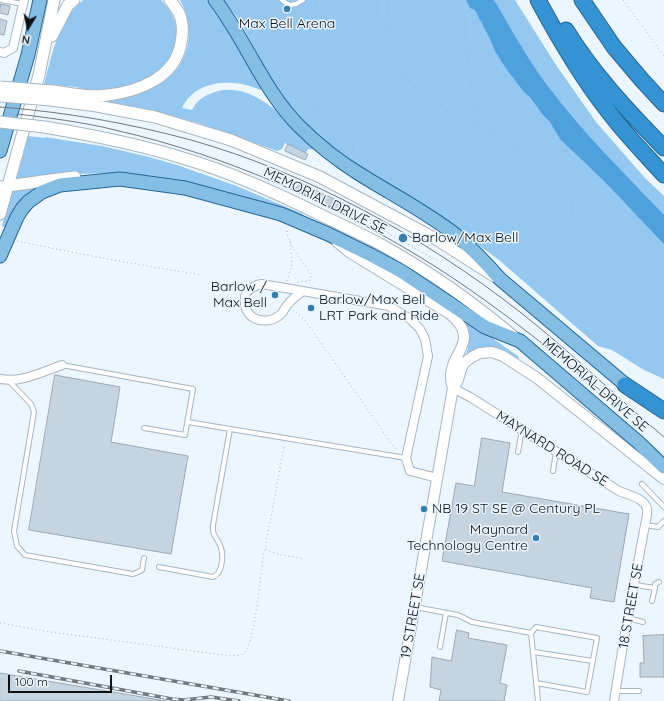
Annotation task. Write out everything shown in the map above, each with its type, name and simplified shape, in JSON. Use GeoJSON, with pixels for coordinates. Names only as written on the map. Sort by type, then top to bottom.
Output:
{"type":"FeatureCollection","features":[{"type":"Feature","properties":{"kind":"highway"},"geometry":{"type":"LineString","coordinates":[[538,0],[563,45],[607,111],[664,175]]}},
{"type":"Feature","properties":{"kind":"highway"},"geometry":{"type":"LineString","coordinates":[[548,0],[584,58],[614,94],[664,148]]}},
{"type":"Feature","properties":{"kind":"highway"},"geometry":{"type":"LineString","coordinates":[[582,0],[614,47],[641,80],[664,104]]}},
{"type":"Feature","properties":{"kind":"highway"},"geometry":{"type":"LineString","coordinates":[[634,143],[664,171]]}},
{"type":"Feature","properties":{"kind":"highway"},"geometry":{"type":"LineString","coordinates":[[625,385],[664,411]]}},
{"type":"Feature","properties":{"kind":"main road"},"geometry":{"type":"LineString","coordinates":[[0,151],[28,56],[40,0]]}},
{"type":"Feature","properties":{"kind":"main road"},"geometry":{"type":"LineString","coordinates":[[0,214],[3,187],[31,106],[44,57],[54,0]]}},
{"type":"Feature","properties":{"kind":"main road"},"geometry":{"type":"LineString","coordinates":[[44,57],[59,21],[68,5],[74,0]]}},
{"type":"Feature","properties":{"kind":"main road"},"geometry":{"type":"LineString","coordinates":[[0,87],[52,95],[106,96],[132,91],[157,79],[171,67],[180,52],[183,34],[179,13],[170,0]]}},
{"type":"Feature","properties":{"kind":"main road"},"geometry":{"type":"LineString","coordinates":[[215,0],[228,17],[275,98],[298,126],[331,154],[356,172],[420,211],[457,236],[482,258],[500,279]]}},
{"type":"Feature","properties":{"kind":"main road","name":"MEMORIAL DRIVE SE"},"geometry":{"type":"LineString","coordinates":[[0,96],[52,95],[97,106],[155,117],[231,140],[320,177],[430,236],[500,279],[664,418]]}},
{"type":"Feature","properties":{"kind":"main road","name":"MEMORIAL DRIVE SE"},"geometry":{"type":"LineString","coordinates":[[0,122],[75,132],[148,148],[187,159],[229,174],[295,202],[380,244],[476,306],[520,341],[638,442],[664,467]]}},
{"type":"Feature","properties":{"kind":"main road"},"geometry":{"type":"LineString","coordinates":[[3,187],[58,178],[89,176],[120,179],[185,188],[280,214],[328,234],[401,271],[486,327],[520,341]]}},
{"type":"Feature","properties":{"kind":"main road"},"geometry":{"type":"LineString","coordinates":[[0,256],[6,239],[22,209],[28,202],[42,192],[60,185],[120,179]]}},
{"type":"Feature","properties":{"kind":"street"},"geometry":{"type":"LineString","coordinates":[[4,52],[13,48],[24,2]]}},
{"type":"Feature","properties":{"kind":"street"},"geometry":{"type":"LineString","coordinates":[[328,234],[349,252],[443,310],[458,322],[464,341],[461,352],[453,368],[451,378],[453,388]]}},
{"type":"Feature","properties":{"kind":"street"},"geometry":{"type":"LineString","coordinates":[[304,291],[288,304],[281,314],[274,319],[265,322],[251,317],[247,312],[244,298],[246,292],[251,288],[262,284],[304,291],[390,306],[410,319],[420,329],[426,339],[428,356],[406,458],[410,471],[437,478]]}},
{"type":"Feature","properties":{"kind":"street"},"geometry":{"type":"LineString","coordinates":[[453,388],[458,380],[464,363],[472,357],[480,353],[492,352],[504,356],[537,378],[664,480]]}},
{"type":"Feature","properties":{"kind":"street"},"geometry":{"type":"LineString","coordinates":[[0,379],[9,381],[19,380],[62,365]]}},
{"type":"Feature","properties":{"kind":"street","name":"MAYNARD ROAD SE"},"geometry":{"type":"LineString","coordinates":[[453,388],[470,397],[619,491],[640,500],[645,504],[647,511]]}},
{"type":"Feature","properties":{"kind":"street","name":"19 STREET SE"},"geometry":{"type":"LineString","coordinates":[[398,701],[453,388]]}},
{"type":"Feature","properties":{"kind":"street","name":"18 STREET SE"},"geometry":{"type":"LineString","coordinates":[[614,701],[647,511]]}},
{"type":"Feature","properties":{"kind":"lane"},"geometry":{"type":"LineString","coordinates":[[1,0],[24,2]]}},
{"type":"Feature","properties":{"kind":"lane"},"geometry":{"type":"LineString","coordinates":[[282,0],[289,5],[296,4],[303,0]]}},
{"type":"Feature","properties":{"kind":"lane"},"geometry":{"type":"LineString","coordinates":[[62,365],[193,389],[185,435],[144,428]]}},
{"type":"Feature","properties":{"kind":"lane"},"geometry":{"type":"LineString","coordinates":[[9,381],[31,404],[34,412],[14,531],[17,546],[25,555],[133,574],[142,570],[144,558]]}},
{"type":"Feature","properties":{"kind":"lane"},"geometry":{"type":"LineString","coordinates":[[188,422],[406,458]]}},
{"type":"Feature","properties":{"kind":"lane"},"geometry":{"type":"LineString","coordinates":[[159,567],[213,577],[217,576],[221,567],[222,552],[220,544],[212,533],[230,429]]}},
{"type":"Feature","properties":{"kind":"lane"},"geometry":{"type":"LineString","coordinates":[[518,452],[522,430]]}},
{"type":"Feature","properties":{"kind":"lane"},"geometry":{"type":"LineString","coordinates":[[553,471],[556,452]]}},
{"type":"Feature","properties":{"kind":"lane"},"geometry":{"type":"LineString","coordinates":[[642,484],[664,508]]}},
{"type":"Feature","properties":{"kind":"lane"},"geometry":{"type":"LineString","coordinates":[[645,525],[658,527],[664,521]]}},
{"type":"Feature","properties":{"kind":"lane"},"geometry":{"type":"LineString","coordinates":[[652,601],[655,584],[659,582]]}},
{"type":"Feature","properties":{"kind":"lane"},"geometry":{"type":"LineString","coordinates":[[635,585],[655,588]]}},
{"type":"Feature","properties":{"kind":"lane"},"geometry":{"type":"LineString","coordinates":[[414,607],[458,615],[472,622],[531,633]]}},
{"type":"Feature","properties":{"kind":"lane"},"geometry":{"type":"LineString","coordinates":[[440,647],[446,613]]}},
{"type":"Feature","properties":{"kind":"lane"},"geometry":{"type":"LineString","coordinates":[[628,618],[643,622]]}},
{"type":"Feature","properties":{"kind":"lane"},"geometry":{"type":"LineString","coordinates":[[536,683],[588,692],[597,638],[536,627],[531,633],[534,652],[536,683],[538,701]]}},
{"type":"Feature","properties":{"kind":"lane"},"geometry":{"type":"LineString","coordinates":[[534,652],[593,661]]}},
{"type":"Feature","properties":{"kind":"lane"},"geometry":{"type":"LineString","coordinates":[[616,691],[639,692]]}},
{"type":"Feature","properties":{"kind":"path"},"geometry":{"type":"LineString","coordinates":[[241,0],[298,92],[321,116],[352,142],[353,150],[350,158]]}},
{"type":"Feature","properties":{"kind":"path"},"geometry":{"type":"LineString","coordinates":[[316,0],[318,10],[315,21],[302,40],[301,50],[310,86],[321,116]]}},
{"type":"Feature","properties":{"kind":"path"},"geometry":{"type":"LineString","coordinates":[[377,0],[377,14],[379,19],[381,23],[392,33]]}},
{"type":"Feature","properties":{"kind":"path"},"geometry":{"type":"LineString","coordinates":[[389,0],[388,6],[392,33],[400,62],[408,81]]}},
{"type":"Feature","properties":{"kind":"path"},"geometry":{"type":"LineString","coordinates":[[423,0],[429,7],[439,29],[453,38],[466,50]]}},
{"type":"Feature","properties":{"kind":"path"},"geometry":{"type":"LineString","coordinates":[[455,0],[465,16],[466,50],[471,72],[470,82],[477,104],[495,132],[510,146],[564,212],[654,300],[664,304]]}},
{"type":"Feature","properties":{"kind":"path"},"geometry":{"type":"LineString","coordinates":[[623,0],[664,56]]}},
{"type":"Feature","properties":{"kind":"path"},"geometry":{"type":"LineString","coordinates":[[258,27],[345,55],[408,81],[448,112],[495,132]]}},
{"type":"Feature","properties":{"kind":"path"},"geometry":{"type":"LineString","coordinates":[[471,122],[475,114],[477,104]]}},
{"type":"Feature","properties":{"kind":"path"},"geometry":{"type":"LineString","coordinates":[[510,146],[532,152],[543,164],[550,178],[572,203],[572,220]]}},
{"type":"Feature","properties":{"kind":"path"},"geometry":{"type":"LineString","coordinates":[[299,186],[438,261]]}},
{"type":"Feature","properties":{"kind":"path"},"geometry":{"type":"LineString","coordinates":[[315,198],[320,192]]}},
{"type":"Feature","properties":{"kind":"path"},"geometry":{"type":"LineString","coordinates":[[287,231],[290,241],[312,278],[310,281],[294,282]]}},
{"type":"Feature","properties":{"kind":"path"},"geometry":{"type":"LineString","coordinates":[[6,239],[202,275]]}},
{"type":"Feature","properties":{"kind":"path"},"geometry":{"type":"LineString","coordinates":[[286,282],[292,264],[290,241]]}},
{"type":"Feature","properties":{"kind":"path"},"geometry":{"type":"LineString","coordinates":[[288,304],[304,319],[391,444],[406,458]]}},
{"type":"Feature","properties":{"kind":"path"},"geometry":{"type":"LineString","coordinates":[[0,623],[44,631],[231,656],[245,652],[252,633],[265,549],[286,438]]}},
{"type":"Feature","properties":{"kind":"path"},"geometry":{"type":"LineString","coordinates":[[265,549],[272,553],[304,559]]}},
{"type":"Feature","properties":{"kind":"shaded area"},"geometry":{"type":"Polygon","coordinates":[[[83,0],[161,0],[172,15],[176,25],[176,44],[173,56],[166,66],[156,74],[144,80],[131,85],[104,90],[91,90],[44,84],[53,50],[67,17],[83,0]]]}},
{"type":"Feature","properties":{"kind":"shaded area"},"geometry":{"type":"Polygon","coordinates":[[[180,0],[209,0],[263,86],[260,90],[250,86],[228,83],[206,86],[196,91],[188,98],[182,108],[192,110],[201,99],[215,92],[230,90],[244,92],[258,98],[272,107],[318,150],[308,149],[306,153],[285,143],[282,149],[277,151],[198,123],[159,112],[109,103],[109,99],[167,78],[182,62],[186,52],[189,31],[180,0]]]}},
{"type":"Feature","properties":{"kind":"shaded area"},"geometry":{"type":"Polygon","coordinates":[[[224,0],[515,0],[556,65],[596,122],[645,178],[664,196],[664,379],[644,370],[612,350],[598,346],[499,260],[420,202],[401,195],[339,154],[305,124],[283,99],[240,21],[224,0]]]}},
{"type":"Feature","properties":{"kind":"shaded area"},"geometry":{"type":"Polygon","coordinates":[[[466,0],[494,0],[519,43],[560,102],[604,152],[664,215],[664,244],[604,181],[560,139],[550,122],[507,70],[496,53],[475,10],[470,8],[466,0]]]}},
{"type":"Feature","properties":{"kind":"shaded area"},"geometry":{"type":"Polygon","coordinates":[[[28,136],[45,137],[102,146],[149,157],[234,185],[303,214],[301,217],[136,175],[94,173],[25,179],[17,178],[28,136]]]}},
{"type":"Feature","properties":{"kind":"shaded area"},"geometry":{"type":"Polygon","coordinates":[[[33,186],[35,190],[6,228],[2,226],[11,191],[33,186]]]}},
{"type":"Feature","properties":{"kind":"shaded area"},"geometry":{"type":"Polygon","coordinates":[[[464,318],[519,357],[517,360],[508,355],[466,354],[468,350],[468,341],[467,332],[462,320],[464,318]]]}},
{"type":"Feature","properties":{"kind":"building"},"geometry":{"type":"Polygon","coordinates":[[[1,4],[10,6],[8,15],[0,13],[1,4]]]}},
{"type":"Feature","properties":{"kind":"building"},"geometry":{"type":"Polygon","coordinates":[[[0,19],[7,21],[4,35],[0,34],[0,19]]]}},
{"type":"Feature","properties":{"kind":"building"},"geometry":{"type":"Polygon","coordinates":[[[288,144],[308,154],[305,160],[285,151],[288,144]]]}},
{"type":"Feature","properties":{"kind":"building"},"geometry":{"type":"Polygon","coordinates":[[[302,184],[345,204],[341,212],[295,189],[302,184]]]}},
{"type":"Feature","properties":{"kind":"building"},"geometry":{"type":"Polygon","coordinates":[[[55,375],[120,387],[111,442],[188,456],[171,554],[29,530],[55,375]]]}},
{"type":"Feature","properties":{"kind":"building","name":"Maynard Technology Centre"},"geometry":{"type":"Polygon","coordinates":[[[482,438],[510,443],[502,492],[629,514],[614,602],[590,598],[592,588],[442,561],[456,483],[474,486],[482,438]]]}},
{"type":"Feature","properties":{"kind":"building"},"geometry":{"type":"Polygon","coordinates":[[[457,630],[469,633],[468,638],[507,645],[500,683],[507,685],[504,701],[439,701],[441,690],[430,687],[432,657],[451,661],[457,630]]]}},
{"type":"Feature","properties":{"kind":"building"},"geometry":{"type":"Polygon","coordinates":[[[664,635],[664,677],[640,677],[640,663],[644,663],[643,636],[664,635]]]}},
{"type":"Feature","properties":{"kind":"building"},"geometry":{"type":"Polygon","coordinates":[[[0,673],[166,701],[0,701],[0,673]]]}},
{"type":"Feature","properties":{"kind":"tram line"},"geometry":{"type":"LineString","coordinates":[[0,107],[72,115],[120,123],[191,140],[278,170],[321,189],[405,233],[483,284],[539,327],[664,437]]}},
{"type":"Feature","properties":{"kind":"tram line"},"geometry":{"type":"LineString","coordinates":[[17,114],[91,125],[158,141],[241,168],[321,203],[399,244],[460,283],[531,335],[622,408]]}},
{"type":"Feature","properties":{"kind":"railway"},"geometry":{"type":"LineString","coordinates":[[0,651],[289,701]]}},
{"type":"Feature","properties":{"kind":"railway"},"geometry":{"type":"LineString","coordinates":[[19,671],[172,699],[184,700],[211,697],[239,701]]}},
{"type":"Feature","properties":{"kind":"place","name":"Max Bell Arena"},"geometry":{"type":"Point","coordinates":[287,9]}},
{"type":"Feature","properties":{"kind":"place","name":"Barlow/Max Bell"},"geometry":{"type":"Point","coordinates":[403,238]}},
{"type":"Feature","properties":{"kind":"place","name":"Barlow / Max Bell"},"geometry":{"type":"Point","coordinates":[275,295]}},
{"type":"Feature","properties":{"kind":"place","name":"Barlow/Max Bell LRT Park and Ride"},"geometry":{"type":"Point","coordinates":[311,308]}},
{"type":"Feature","properties":{"kind":"place","name":"NB 19 ST SE @ Century PL"},"geometry":{"type":"Point","coordinates":[424,509]}},
{"type":"Feature","properties":{"kind":"place","name":"Maynard Technology Centre"},"geometry":{"type":"Point","coordinates":[536,538]}}]}
